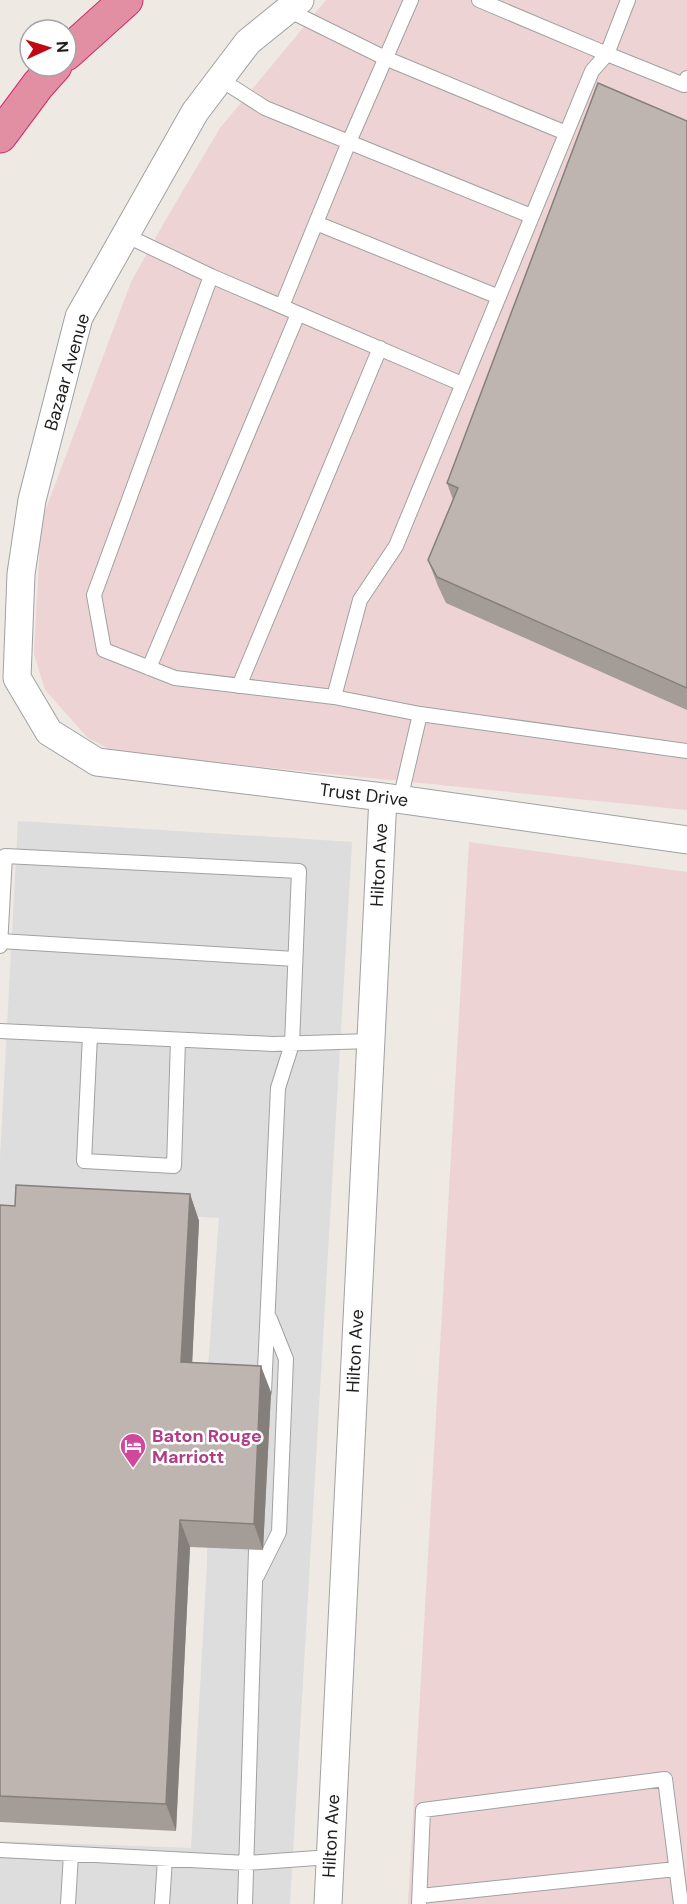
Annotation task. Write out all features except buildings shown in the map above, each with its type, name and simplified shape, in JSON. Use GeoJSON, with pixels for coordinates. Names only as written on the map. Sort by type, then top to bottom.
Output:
{"type":"FeatureCollection","features":[{"type":"Feature","properties":{"kind":"highway"},"geometry":{"type":"LineString","coordinates":[[78,43],[126,0]]}},
{"type":"Feature","properties":{"kind":"highway"},"geometry":{"type":"LineString","coordinates":[[0,136],[44,78]]}},
{"type":"Feature","properties":{"kind":"street","name":"Bazaar Avenue"},"geometry":{"type":"LineString","coordinates":[[50,732],[17,678],[21,574],[30,511],[79,317],[195,112],[248,42],[294,5]]}},
{"type":"Feature","properties":{"kind":"street","name":"Trust Drive"},"geometry":{"type":"LineString","coordinates":[[50,732],[97,762],[391,798],[687,840]]}},
{"type":"Feature","properties":{"kind":"street","name":"Hilton Ave"},"geometry":{"type":"LineString","coordinates":[[328,1904],[371,1041],[391,798]]}},
{"type":"Feature","properties":{"kind":"lane"},"geometry":{"type":"LineString","coordinates":[[282,306],[349,142],[411,0]]}},
{"type":"Feature","properties":{"kind":"lane"},"geometry":{"type":"LineString","coordinates":[[479,0],[684,85],[687,78]]}},
{"type":"Feature","properties":{"kind":"lane"},"geometry":{"type":"LineString","coordinates":[[334,697],[360,600],[396,546],[591,71],[607,54],[628,0]]}},
{"type":"Feature","properties":{"kind":"lane"},"geometry":{"type":"LineString","coordinates":[[294,5],[385,58],[566,133]]}},
{"type":"Feature","properties":{"kind":"lane"},"geometry":{"type":"LineString","coordinates":[[220,79],[265,108],[531,216]]}},
{"type":"Feature","properties":{"kind":"lane"},"geometry":{"type":"LineString","coordinates":[[316,223],[499,297]]}},
{"type":"Feature","properties":{"kind":"lane"},"geometry":{"type":"LineString","coordinates":[[125,235],[211,276],[462,384]]}},
{"type":"Feature","properties":{"kind":"lane"},"geometry":{"type":"LineString","coordinates":[[211,276],[94,595],[104,650],[175,678],[334,697],[420,714],[687,751]]}},
{"type":"Feature","properties":{"kind":"lane"},"geometry":{"type":"LineString","coordinates":[[149,668],[298,314]]}},
{"type":"Feature","properties":{"kind":"lane"},"geometry":{"type":"LineString","coordinates":[[239,686],[380,348]]}},
{"type":"Feature","properties":{"kind":"lane"},"geometry":{"type":"LineString","coordinates":[[391,798],[420,714]]}},
{"type":"Feature","properties":{"kind":"lane"},"geometry":{"type":"LineString","coordinates":[[0,946],[5,856],[299,871],[292,1044],[278,1088],[264,1392]]}},
{"type":"Feature","properties":{"kind":"lane"},"geometry":{"type":"LineString","coordinates":[[0,941],[295,959]]}},
{"type":"Feature","properties":{"kind":"lane"},"geometry":{"type":"LineString","coordinates":[[0,1031],[292,1044],[371,1041]]}},
{"type":"Feature","properties":{"kind":"lane"},"geometry":{"type":"LineString","coordinates":[[90,1035],[84,1161],[174,1166],[178,1040]]}},
{"type":"Feature","properties":{"kind":"lane"},"geometry":{"type":"LineString","coordinates":[[255,1581],[279,1532],[286,1359],[268,1314]]}},
{"type":"Feature","properties":{"kind":"lane"},"geometry":{"type":"LineString","coordinates":[[245,1904],[256,1550]]}},
{"type":"Feature","properties":{"kind":"lane"},"geometry":{"type":"LineString","coordinates":[[676,1869],[420,1900],[423,1810],[665,1779],[681,1904]]}},
{"type":"Feature","properties":{"kind":"lane"},"geometry":{"type":"LineString","coordinates":[[0,1850],[247,1863],[330,1857]]}},
{"type":"Feature","properties":{"kind":"lane"},"geometry":{"type":"LineString","coordinates":[[68,1904],[70,1854]]}},
{"type":"Feature","properties":{"kind":"lane"},"geometry":{"type":"LineString","coordinates":[[162,1904],[165,1859]]}},
{"type":"Feature","properties":{"kind":"shaded area"},"geometry":{"type":"Polygon","coordinates":[[[326,0],[687,0],[687,810],[114,752],[87,737],[45,690],[34,654],[41,522],[131,282],[220,128],[326,0]]]}},
{"type":"Feature","properties":{"kind":"shaded area"},"geometry":{"type":"Polygon","coordinates":[[[18,821],[352,842],[290,1904],[0,1904],[0,1841],[191,1848],[207,1564],[208,1367],[219,1218],[0,1205],[0,1158],[18,821]]]}},
{"type":"Feature","properties":{"kind":"shaded area"},"geometry":{"type":"Polygon","coordinates":[[[469,842],[687,872],[687,1904],[408,1904],[469,842]]]}},
{"type":"Feature","properties":{"kind":"place","name":"Baton Rouge Marriott"},"geometry":{"type":"Point","coordinates":[133,1469]}}]}
